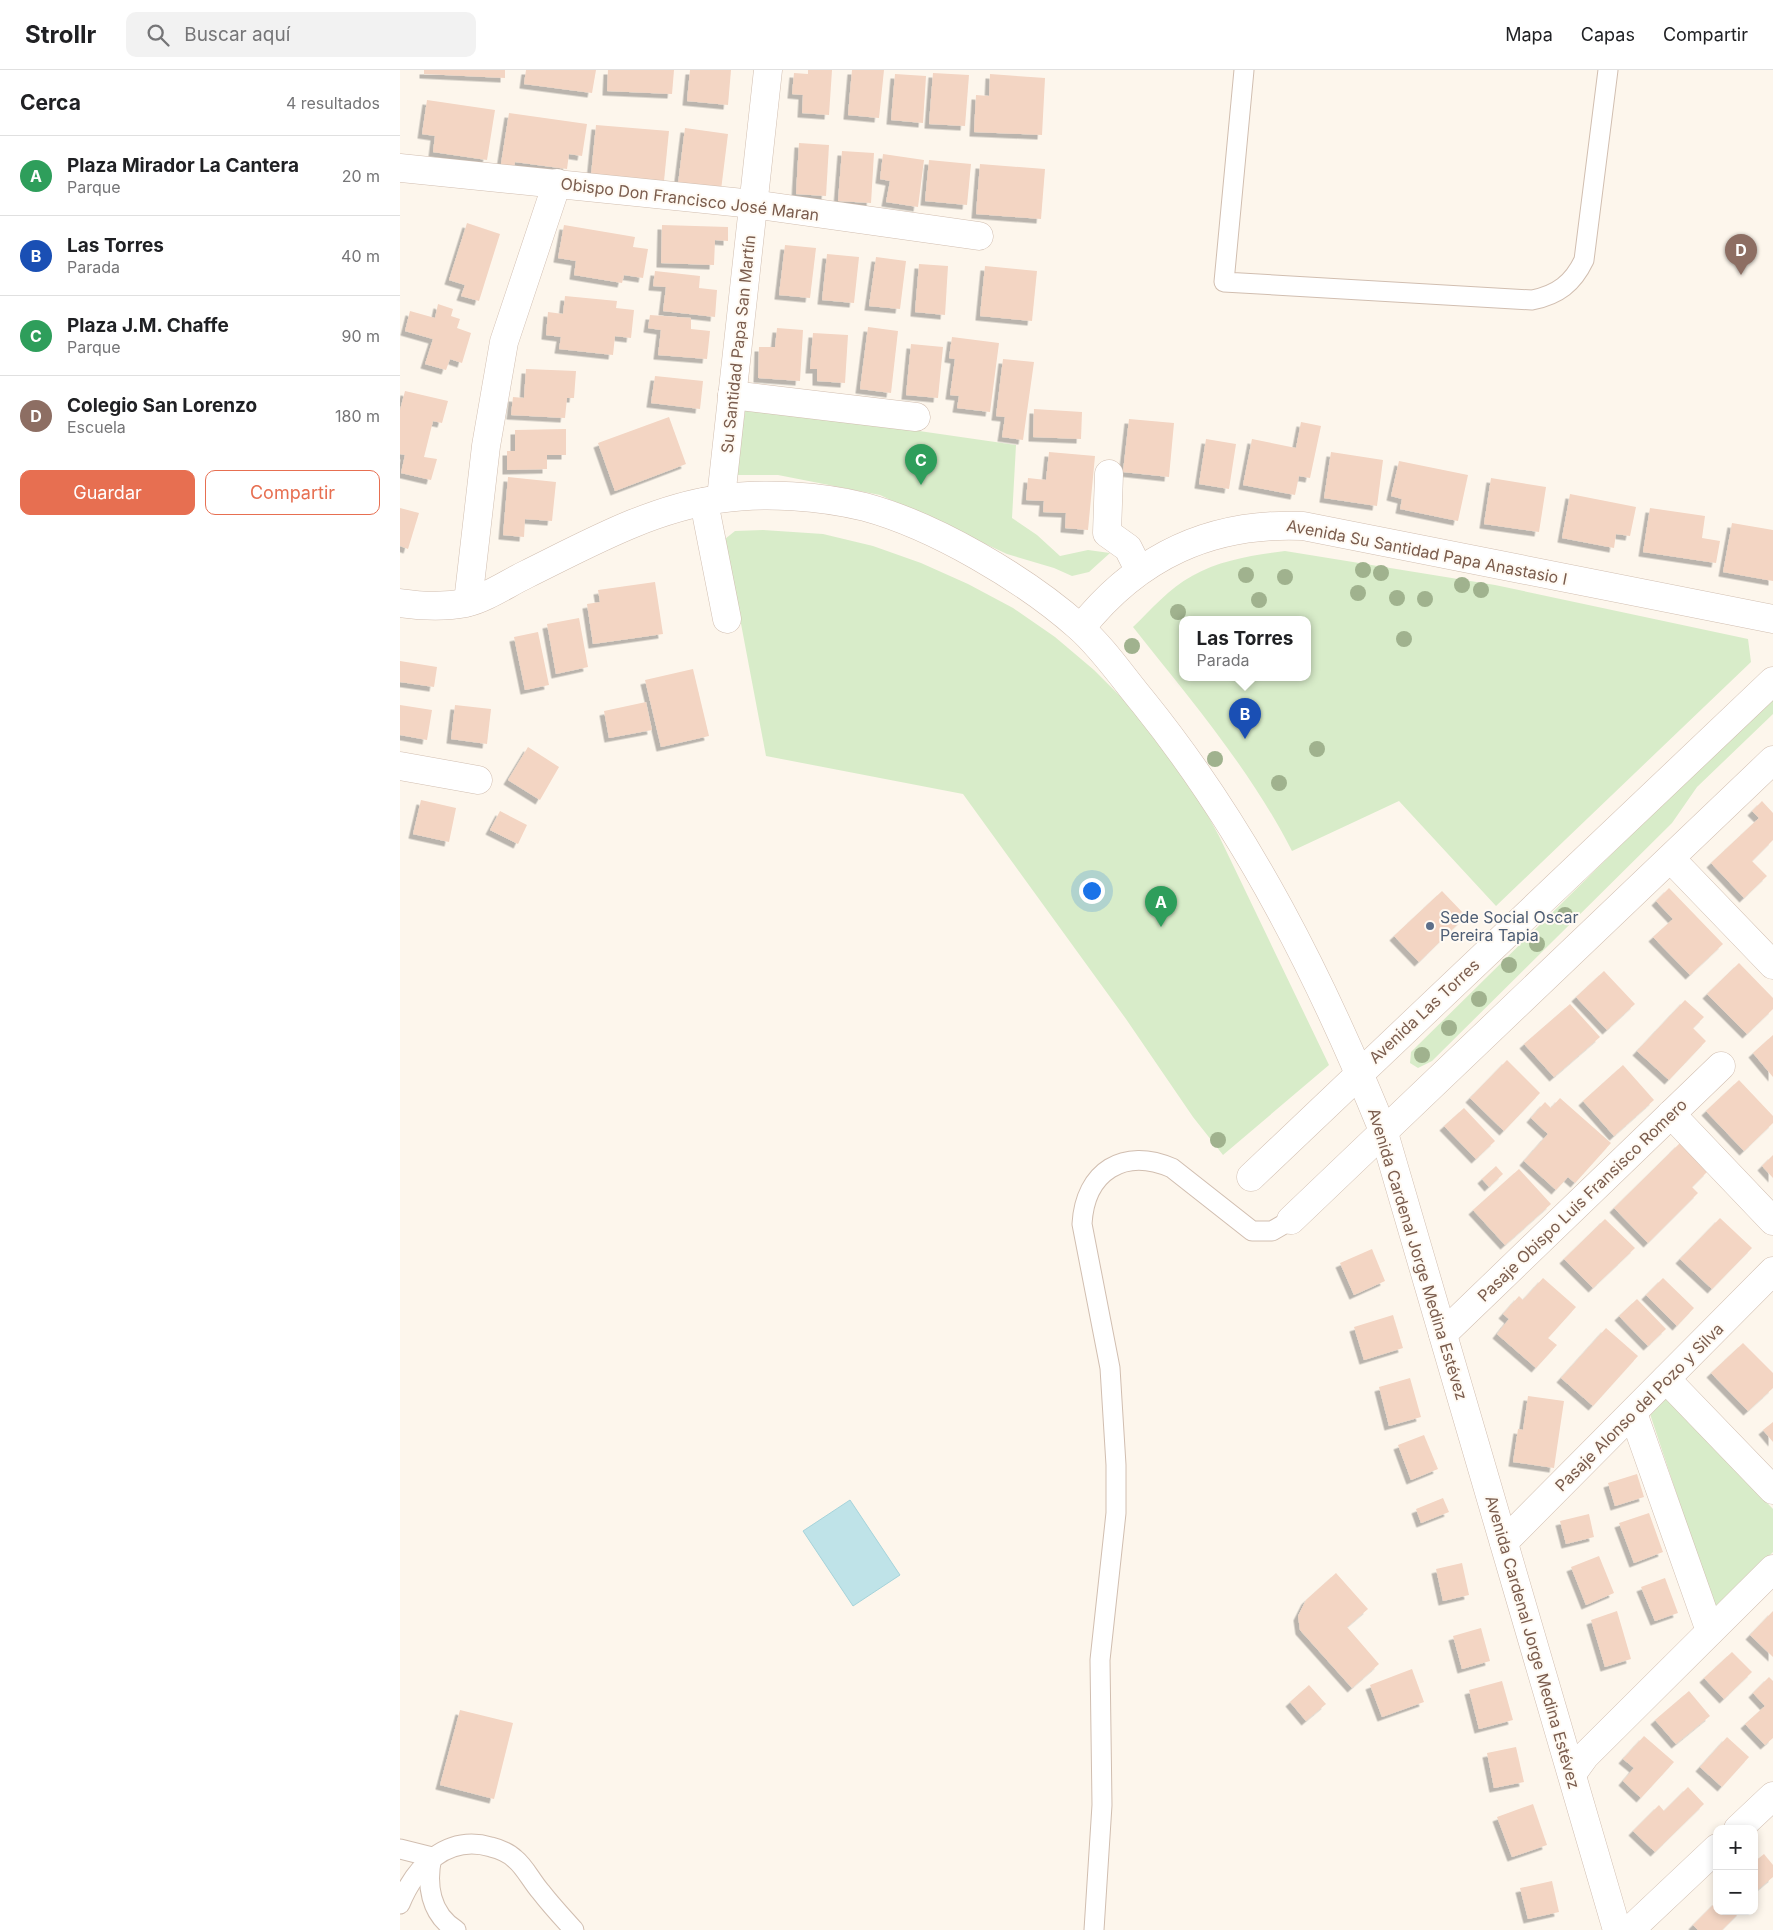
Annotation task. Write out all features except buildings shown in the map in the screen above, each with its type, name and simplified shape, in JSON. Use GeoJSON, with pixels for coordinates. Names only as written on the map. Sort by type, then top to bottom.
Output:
{"type":"FeatureCollection","features":[{"type":"Feature","properties":{"kind":"street","name":"Su Santidad Papa San Martín"},"geometry":{"type":"LineString","coordinates":[[727,619],[712,500],[732,396],[768,70]]}},
{"type":"Feature","properties":{"kind":"street","name":"Obispo Don Francisco José Maran"},"geometry":{"type":"LineString","coordinates":[[400,168],[753,204],[979,236]]}},
{"type":"Feature","properties":{"kind":"street"},"geometry":{"type":"LineString","coordinates":[[468,602],[486,446],[504,342],[557,183]]}},
{"type":"Feature","properties":{"kind":"street"},"geometry":{"type":"LineString","coordinates":[[732,396],[916,417]]}},
{"type":"Feature","properties":{"kind":"street"},"geometry":{"type":"LineString","coordinates":[[1109,474],[1107,533],[1128,548],[1139,570]]}},
{"type":"Feature","properties":{"kind":"street","name":"Avenida Cardenal Jorge Medina Estévez"},"geometry":{"type":"LineString","coordinates":[[400,603],[422,606],[468,602],[640,519],[712,500],[812,498],[868,508],[935,534],[969,552],[1036,593],[1081,628],[1165,731],[1208,790],[1251,857],[1291,927],[1327,999],[1360,1072],[1384,1133],[1618,1930]]}},
{"type":"Feature","properties":{"kind":"street","name":"Avenida Su Santidad Papa Anastasio I"},"geometry":{"type":"LineString","coordinates":[[1081,628],[1098,607],[1139,570],[1181,546],[1212,535],[1256,526],[1303,526],[1773,619]]}},
{"type":"Feature","properties":{"kind":"street","name":"Avenida Las Torres"},"geometry":{"type":"LineString","coordinates":[[1251,1177],[1773,682]]}},
{"type":"Feature","properties":{"kind":"street"},"geometry":{"type":"LineString","coordinates":[[1291,1220],[1672,859],[1773,760]]}},
{"type":"Feature","properties":{"kind":"street"},"geometry":{"type":"LineString","coordinates":[[400,766],[478,780]]}},
{"type":"Feature","properties":{"kind":"street"},"geometry":{"type":"LineString","coordinates":[[1672,859],[1773,965]]}},
{"type":"Feature","properties":{"kind":"street","name":"Pasaje Obispo Luis Fransisco Romero"},"geometry":{"type":"LineString","coordinates":[[1443,1334],[1721,1066]]}},
{"type":"Feature","properties":{"kind":"street"},"geometry":{"type":"LineString","coordinates":[[1672,1114],[1773,1221]]}},
{"type":"Feature","properties":{"kind":"street","name":"Pasaje Alonso del Pozo y Silva"},"geometry":{"type":"LineString","coordinates":[[1504,1542],[1773,1271]]}},
{"type":"Feature","properties":{"kind":"street"},"geometry":{"type":"LineString","coordinates":[[1666,1379],[1773,1490]]}},
{"type":"Feature","properties":{"kind":"street"},"geometry":{"type":"LineString","coordinates":[[1633,1413],[1710,1631]]}},
{"type":"Feature","properties":{"kind":"street"},"geometry":{"type":"LineString","coordinates":[[1572,1774],[1584,1756],[1773,1569]]}},
{"type":"Feature","properties":{"kind":"street"},"geometry":{"type":"LineString","coordinates":[[1742,1825],[1773,1796]]}},
{"type":"Feature","properties":{"kind":"street"},"geometry":{"type":"LineString","coordinates":[[1630,1930],[1713,1852]]}},
{"type":"Feature","properties":{"kind":"lane"},"geometry":{"type":"LineString","coordinates":[[1244,70],[1224,282],[1532,300],[1546,297],[1571,282],[1584,260],[1608,70]]}},
{"type":"Feature","properties":{"kind":"lane"},"geometry":{"type":"LineString","coordinates":[[1094,1930],[1102,1805],[1100,1660],[1116,1513],[1116,1465],[1110,1368],[1082,1224],[1083,1207],[1088,1191],[1098,1178],[1111,1168],[1126,1161],[1142,1159],[1172,1168],[1252,1231],[1272,1231],[1291,1220]]}},
{"type":"Feature","properties":{"kind":"lane"},"geometry":{"type":"LineString","coordinates":[[400,1904],[406,1888],[416,1872],[432,1857],[443,1851],[466,1844],[483,1845],[500,1850],[515,1858],[542,1894],[574,1930]]}},
{"type":"Feature","properties":{"kind":"lane"},"geometry":{"type":"LineString","coordinates":[[400,1849],[432,1857]]}},
{"type":"Feature","properties":{"kind":"lane"},"geometry":{"type":"LineString","coordinates":[[432,1857],[428,1873],[429,1889],[433,1903],[441,1916],[456,1930]]}},
{"type":"Feature","properties":{"kind":"green space"},"geometry":{"type":"Polygon","coordinates":[[[746,406],[1016,445],[1012,518],[1037,535],[1060,556],[1088,550],[1110,553],[1089,572],[1072,576],[1054,568],[1007,554],[880,495],[778,475],[735,475],[746,406]]]}},
{"type":"Feature","properties":{"kind":"green space"},"geometry":{"type":"Polygon","coordinates":[[[763,530],[823,534],[873,546],[921,563],[968,584],[1013,608],[1055,637],[1094,670],[1131,707],[1194,790],[1219,836],[1329,1065],[1223,1155],[1193,1117],[1126,1019],[963,794],[766,756],[725,539],[735,531],[763,530]]]}},
{"type":"Feature","properties":{"kind":"green space"},"geometry":{"type":"Polygon","coordinates":[[[1285,551],[1495,585],[1748,639],[1751,662],[1496,906],[1399,801],[1292,851],[1238,763],[1133,627],[1168,593],[1192,576],[1225,562],[1249,556],[1285,551]]]}},
{"type":"Feature","properties":{"kind":"green space"},"geometry":{"type":"Polygon","coordinates":[[[1773,695],[1773,714],[1697,787],[1672,823],[1432,1061],[1418,1068],[1410,1063],[1411,1052],[1773,695]]]}},
{"type":"Feature","properties":{"kind":"green space"},"geometry":{"type":"Polygon","coordinates":[[[1665,1397],[1773,1509],[1773,1552],[1715,1609],[1650,1414],[1665,1397]]]}},
{"type":"Feature","properties":{"kind":"water"},"geometry":{"type":"Polygon","coordinates":[[[850,1500],[900,1575],[853,1606],[803,1531],[850,1500]]]}},
{"type":"Feature","properties":{"kind":"place","name":"Colegio San Lorenzo"},"geometry":{"type":"Point","coordinates":[1741,275]}},
{"type":"Feature","properties":{"kind":"place","name":"Plaza J.M. Chaffe"},"geometry":{"type":"Point","coordinates":[921,485]}},
{"type":"Feature","properties":{"kind":"place","name":"Las Torres"},"geometry":{"type":"Point","coordinates":[1245,739]}},
{"type":"Feature","properties":{"kind":"place","name":"Sede Social Oscar Pereira Tapia"},"geometry":{"type":"Point","coordinates":[1430,926]}},
{"type":"Feature","properties":{"kind":"place","name":"Plaza Mirador La Cantera"},"geometry":{"type":"Point","coordinates":[1161,927]}}]}
